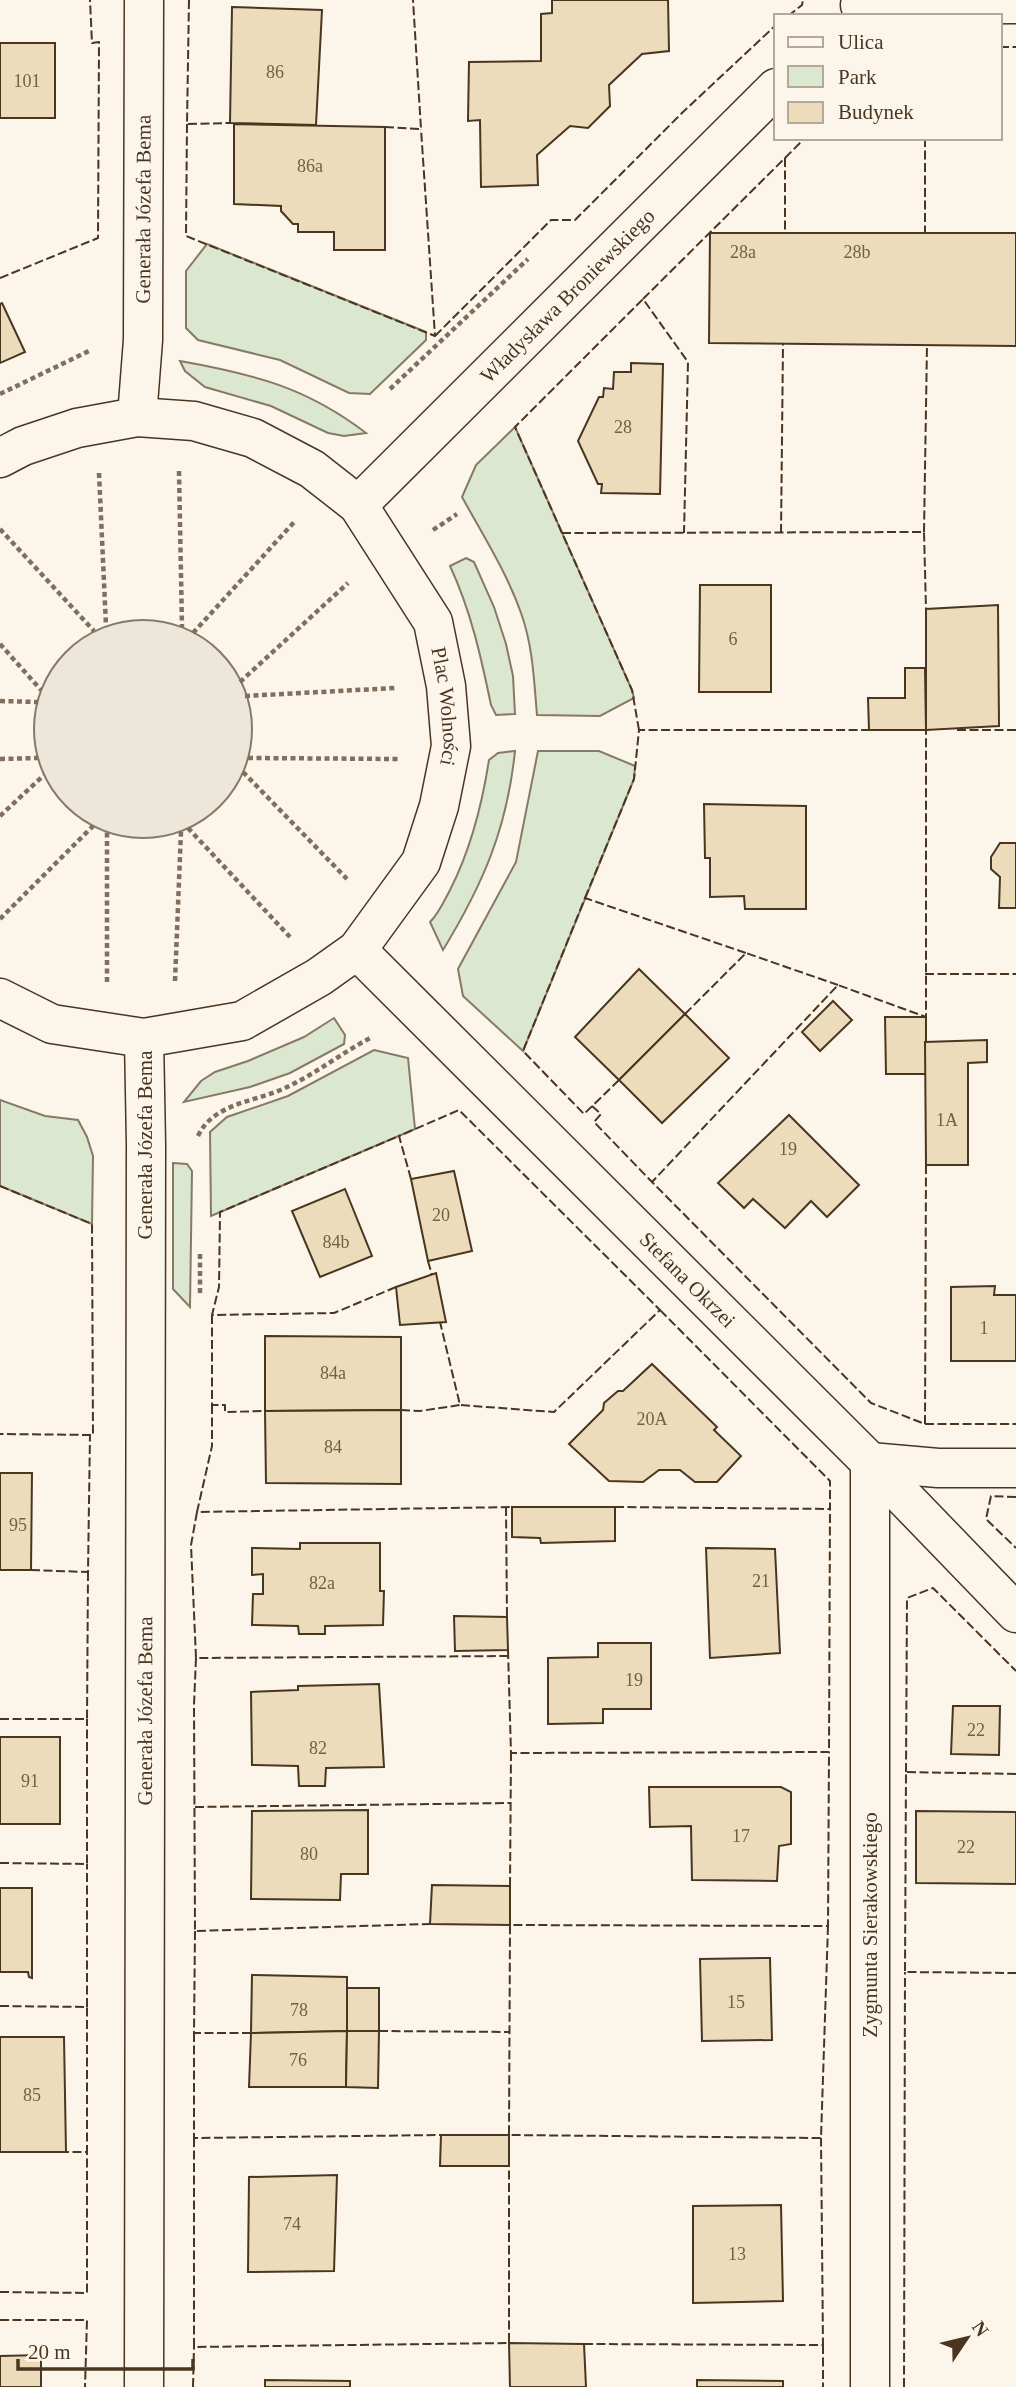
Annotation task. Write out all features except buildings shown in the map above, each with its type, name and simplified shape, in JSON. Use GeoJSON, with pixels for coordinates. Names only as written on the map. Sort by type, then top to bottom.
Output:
{"type":"FeatureCollection","features":[{"type":"Feature","properties":{"kind":"street","name":"Generała Józefa Bema"},"geometry":{"type":"LineString","coordinates":[[137,416],[143,340],[144,0]]}},
{"type":"Feature","properties":{"kind":"street"},"geometry":{"type":"LineString","coordinates":[[858,7],[1016,4]]}},
{"type":"Feature","properties":{"kind":"street","name":"Władysława Broniewskiego"},"geometry":{"type":"LineString","coordinates":[[358,505],[774,90]]}},
{"type":"Feature","properties":{"kind":"street","name":"Plac Wolności"},"geometry":{"type":"LineString","coordinates":[[0,458],[23,446],[77,428],[137,416],[194,421],[253,438],[312,469],[358,505],[433,622],[446,686],[451,746],[439,806],[421,862],[357,950],[319,977],[242,1021],[144,1038],[52,1024],[0,998]]}},
{"type":"Feature","properties":{"kind":"street","name":"Stefana Okrzei"},"geometry":{"type":"LineString","coordinates":[[357,950],[870,1462],[1016,1612]]}},
{"type":"Feature","properties":{"kind":"street","name":"Generała Józefa Bema"},"geometry":{"type":"LineString","coordinates":[[144,1038],[144,2387]]}},
{"type":"Feature","properties":{"kind":"street"},"geometry":{"type":"LineString","coordinates":[[870,1462],[938,1468],[1016,1468]]}},
{"type":"Feature","properties":{"kind":"street","name":"Zygmunta Sierakowskiego"},"geometry":{"type":"LineString","coordinates":[[870,1462],[870,2387]]}},
{"type":"Feature","properties":{"kind":"path"},"geometry":{"type":"LineString","coordinates":[[0,394],[88,353],[98,344]]}},
{"type":"Feature","properties":{"kind":"path"},"geometry":{"type":"LineString","coordinates":[[91,471],[111,469]]}},
{"type":"Feature","properties":{"kind":"path"},"geometry":{"type":"LineString","coordinates":[[167,469],[190,473]]}},
{"type":"Feature","properties":{"kind":"path"},"geometry":{"type":"LineString","coordinates":[[99,470],[106,626]]}},
{"type":"Feature","properties":{"kind":"path"},"geometry":{"type":"LineString","coordinates":[[179,471],[182,627]]}},
{"type":"Feature","properties":{"kind":"path"},"geometry":{"type":"LineString","coordinates":[[287,513],[304,524]]}},
{"type":"Feature","properties":{"kind":"path"},"geometry":{"type":"LineString","coordinates":[[433,531],[457,514]]}},
{"type":"Feature","properties":{"kind":"path"},"geometry":{"type":"LineString","coordinates":[[193,633],[297,519]]}},
{"type":"Feature","properties":{"kind":"path"},"geometry":{"type":"LineString","coordinates":[[0,529],[94,631]]}},
{"type":"Feature","properties":{"kind":"path"},"geometry":{"type":"LineString","coordinates":[[240,682],[352,579]]}},
{"type":"Feature","properties":{"kind":"path"},"geometry":{"type":"LineString","coordinates":[[0,644],[41,690]]}},
{"type":"Feature","properties":{"kind":"path"},"geometry":{"type":"LineString","coordinates":[[245,696],[398,688],[395,676]]}},
{"type":"Feature","properties":{"kind":"path"},"geometry":{"type":"LineString","coordinates":[[0,701],[38,702]]}},
{"type":"Feature","properties":{"kind":"path"},"geometry":{"type":"LineString","coordinates":[[400,772],[402,747]]}},
{"type":"Feature","properties":{"kind":"path"},"geometry":{"type":"LineString","coordinates":[[0,759],[38,758]]}},
{"type":"Feature","properties":{"kind":"path"},"geometry":{"type":"LineString","coordinates":[[248,758],[401,759]]}},
{"type":"Feature","properties":{"kind":"path"},"geometry":{"type":"LineString","coordinates":[[243,772],[354,886]]}},
{"type":"Feature","properties":{"kind":"path"},"geometry":{"type":"LineString","coordinates":[[0,816],[44,775]]}},
{"type":"Feature","properties":{"kind":"path"},"geometry":{"type":"LineString","coordinates":[[0,919],[93,826]]}},
{"type":"Feature","properties":{"kind":"path"},"geometry":{"type":"LineString","coordinates":[[188,828],[296,943]]}},
{"type":"Feature","properties":{"kind":"path"},"geometry":{"type":"LineString","coordinates":[[175,994],[181,831]]}},
{"type":"Feature","properties":{"kind":"path"},"geometry":{"type":"LineString","coordinates":[[107,832],[107,989]]}},
{"type":"Feature","properties":{"kind":"path"},"geometry":{"type":"LineString","coordinates":[[186,1139],[197,1137],[204,1123],[212,1117],[237,1104],[284,1089],[380,1032]]}},
{"type":"Feature","properties":{"kind":"green space"},"geometry":{"type":"Polygon","coordinates":[[[207,244],[426,332],[426,340],[370,394],[349,393],[280,360],[198,340],[186,328],[186,271],[207,244]]]}},
{"type":"Feature","properties":{"kind":"green space"},"geometry":{"type":"Polygon","coordinates":[[[180,361],[255,377],[300,393],[344,417],[366,433],[344,436],[328,433],[271,406],[205,387],[185,371],[180,361]]]}},
{"type":"Feature","properties":{"kind":"green space"},"geometry":{"type":"Polygon","coordinates":[[[515,427],[632,690],[634,698],[600,716],[537,715],[531,651],[521,613],[502,569],[462,497],[476,465],[515,427]]]}},
{"type":"Feature","properties":{"kind":"green space"},"geometry":{"type":"Polygon","coordinates":[[[466,558],[474,562],[494,607],[506,644],[513,676],[515,714],[496,715],[491,705],[470,617],[450,566],[466,558]]]}},
{"type":"Feature","properties":{"kind":"green space"},"geometry":{"type":"Polygon","coordinates":[[[515,751],[506,806],[491,855],[470,902],[443,950],[430,922],[443,903],[470,843],[489,760],[498,753],[515,751]]]}},
{"type":"Feature","properties":{"kind":"green space"},"geometry":{"type":"Polygon","coordinates":[[[538,751],[599,751],[635,766],[634,779],[523,1051],[463,996],[458,969],[516,862],[538,751]]]}},
{"type":"Feature","properties":{"kind":"green space"},"geometry":{"type":"Polygon","coordinates":[[[334,1018],[345,1035],[344,1044],[290,1073],[250,1087],[184,1102],[201,1081],[215,1072],[304,1037],[334,1018]]]}},
{"type":"Feature","properties":{"kind":"green space"},"geometry":{"type":"Polygon","coordinates":[[[374,1050],[408,1058],[415,1129],[211,1216],[210,1132],[227,1117],[288,1096],[374,1050]]]}},
{"type":"Feature","properties":{"kind":"green space"},"geometry":{"type":"Polygon","coordinates":[[[0,1100],[45,1116],[78,1120],[93,1156],[92,1224],[0,1186],[0,1100]]]}},
{"type":"Feature","properties":{"kind":"green space"},"geometry":{"type":"Polygon","coordinates":[[[173,1163],[187,1164],[192,1171],[190,1307],[173,1289],[173,1163]]]}},
{"type":"Feature","properties":{"kind":"shaded area"},"geometry":{"type":"Polygon","coordinates":[[[143,620],[185,629],[220,652],[243,687],[252,729],[243,771],[220,806],[185,829],[143,838],[101,829],[66,806],[43,771],[34,729],[43,687],[66,652],[101,629],[143,620]]]}},
{"type":"Feature","properties":{"kind":"fence"},"geometry":{"type":"LineString","coordinates":[[0,278],[98,238],[99,42],[92,43],[90,0]]}},
{"type":"Feature","properties":{"kind":"fence"},"geometry":{"type":"LineString","coordinates":[[189,0],[187,124],[230,123]]}},
{"type":"Feature","properties":{"kind":"fence"},"geometry":{"type":"LineString","coordinates":[[385,127],[421,129],[413,0]]}},
{"type":"Feature","properties":{"kind":"fence"},"geometry":{"type":"LineString","coordinates":[[791,14],[802,5],[803,0]]}},
{"type":"Feature","properties":{"kind":"fence"},"geometry":{"type":"LineString","coordinates":[[435,336],[551,220],[575,220],[683,112],[774,27]]}},
{"type":"Feature","properties":{"kind":"fence"},"geometry":{"type":"LineString","coordinates":[[1002,47],[1016,47]]}},
{"type":"Feature","properties":{"kind":"fence"},"geometry":{"type":"LineString","coordinates":[[187,124],[186,236],[435,336],[421,129]]}},
{"type":"Feature","properties":{"kind":"fence"},"geometry":{"type":"LineString","coordinates":[[785,158],[803,140]]}},
{"type":"Feature","properties":{"kind":"fence"},"geometry":{"type":"LineString","coordinates":[[925,140],[925,233]]}},
{"type":"Feature","properties":{"kind":"fence"},"geometry":{"type":"LineString","coordinates":[[643,299],[785,158],[785,233]]}},
{"type":"Feature","properties":{"kind":"fence"},"geometry":{"type":"LineString","coordinates":[[562,533],[515,427],[643,299],[688,362],[684,533]]}},
{"type":"Feature","properties":{"kind":"fence"},"geometry":{"type":"LineString","coordinates":[[781,533],[783,344]]}},
{"type":"Feature","properties":{"kind":"fence"},"geometry":{"type":"LineString","coordinates":[[924,532],[927,345]]}},
{"type":"Feature","properties":{"kind":"fence"},"geometry":{"type":"LineString","coordinates":[[639,730],[632,690],[562,533],[924,532],[926,609]]}},
{"type":"Feature","properties":{"kind":"fence"},"geometry":{"type":"LineString","coordinates":[[585,898],[634,779],[639,730],[869,730]]}},
{"type":"Feature","properties":{"kind":"fence"},"geometry":{"type":"LineString","coordinates":[[926,1165],[925,1424],[871,1403],[652,1182],[838,985],[926,1017],[926,730],[929,730]]}},
{"type":"Feature","properties":{"kind":"fence"},"geometry":{"type":"LineString","coordinates":[[957,730],[1016,730]]}},
{"type":"Feature","properties":{"kind":"fence"},"geometry":{"type":"LineString","coordinates":[[619,1080],[584,1114],[523,1051],[585,898],[746,953]]}},
{"type":"Feature","properties":{"kind":"fence"},"geometry":{"type":"LineString","coordinates":[[685,1014],[746,953],[838,985]]}},
{"type":"Feature","properties":{"kind":"fence"},"geometry":{"type":"LineString","coordinates":[[925,974],[1016,974]]}},
{"type":"Feature","properties":{"kind":"fence"},"geometry":{"type":"LineString","coordinates":[[592,1106],[601,1114],[594,1122],[652,1182]]}},
{"type":"Feature","properties":{"kind":"fence"},"geometry":{"type":"LineString","coordinates":[[411,1179],[399,1136],[459,1110],[660,1310],[554,1412],[460,1405],[440,1322]]}},
{"type":"Feature","properties":{"kind":"fence"},"geometry":{"type":"LineString","coordinates":[[396,1287],[334,1313],[212,1315],[219,1287],[220,1212],[399,1136]]}},
{"type":"Feature","properties":{"kind":"fence"},"geometry":{"type":"LineString","coordinates":[[0,1186],[92,1224],[93,1435],[0,1434]]}},
{"type":"Feature","properties":{"kind":"fence"},"geometry":{"type":"LineString","coordinates":[[428,1261],[432,1275]]}},
{"type":"Feature","properties":{"kind":"fence"},"geometry":{"type":"LineString","coordinates":[[615,1507],[830,1509],[830,1481],[660,1310]]}},
{"type":"Feature","properties":{"kind":"fence"},"geometry":{"type":"LineString","coordinates":[[212,1315],[212,1405],[225,1405],[225,1412],[265,1411]]}},
{"type":"Feature","properties":{"kind":"fence"},"geometry":{"type":"LineString","coordinates":[[212,1405],[212,1446],[197,1512],[512,1507]]}},
{"type":"Feature","properties":{"kind":"fence"},"geometry":{"type":"LineString","coordinates":[[401,1410],[420,1411],[460,1405]]}},
{"type":"Feature","properties":{"kind":"fence"},"geometry":{"type":"LineString","coordinates":[[925,1424],[1016,1424]]}},
{"type":"Feature","properties":{"kind":"fence"},"geometry":{"type":"LineString","coordinates":[[31,1570],[88,1572],[90,1434]]}},
{"type":"Feature","properties":{"kind":"fence"},"geometry":{"type":"LineString","coordinates":[[1016,1497],[991,1496],[986,1519],[1016,1548]]}},
{"type":"Feature","properties":{"kind":"fence"},"geometry":{"type":"LineString","coordinates":[[506,1507],[507,1617]]}},
{"type":"Feature","properties":{"kind":"fence"},"geometry":{"type":"LineString","coordinates":[[508,1650],[511,1753],[829,1752],[830,1509]]}},
{"type":"Feature","properties":{"kind":"fence"},"geometry":{"type":"LineString","coordinates":[[197,1512],[191,1545],[196,1658],[508,1656]]}},
{"type":"Feature","properties":{"kind":"fence"},"geometry":{"type":"LineString","coordinates":[[0,1719],[87,1719],[88,1572]]}},
{"type":"Feature","properties":{"kind":"fence"},"geometry":{"type":"LineString","coordinates":[[906,1772],[907,1598],[933,1588],[1016,1671]]}},
{"type":"Feature","properties":{"kind":"fence"},"geometry":{"type":"LineString","coordinates":[[196,1658],[195,1931],[430,1924]]}},
{"type":"Feature","properties":{"kind":"fence"},"geometry":{"type":"LineString","coordinates":[[0,1863],[87,1864],[87,1719]]}},
{"type":"Feature","properties":{"kind":"fence"},"geometry":{"type":"LineString","coordinates":[[828,1926],[821,2138],[509,2135],[510,1925],[828,1926],[829,1752]]}},
{"type":"Feature","properties":{"kind":"fence"},"geometry":{"type":"LineString","coordinates":[[510,1886],[511,1753]]}},
{"type":"Feature","properties":{"kind":"fence"},"geometry":{"type":"LineString","coordinates":[[1016,1774],[906,1772],[905,1972],[1016,1973]]}},
{"type":"Feature","properties":{"kind":"fence"},"geometry":{"type":"LineString","coordinates":[[195,1807],[511,1803]]}},
{"type":"Feature","properties":{"kind":"fence"},"geometry":{"type":"LineString","coordinates":[[87,1864],[87,2007]]}},
{"type":"Feature","properties":{"kind":"fence"},"geometry":{"type":"LineString","coordinates":[[195,1931],[194,2033],[251,2033]]}},
{"type":"Feature","properties":{"kind":"fence"},"geometry":{"type":"LineString","coordinates":[[904,2387],[905,1972]]}},
{"type":"Feature","properties":{"kind":"fence"},"geometry":{"type":"LineString","coordinates":[[0,2006],[87,2007],[87,2152],[66,2152]]}},
{"type":"Feature","properties":{"kind":"fence"},"geometry":{"type":"LineString","coordinates":[[379,2031],[509,2032]]}},
{"type":"Feature","properties":{"kind":"fence"},"geometry":{"type":"LineString","coordinates":[[194,2033],[194,2138],[441,2135]]}},
{"type":"Feature","properties":{"kind":"fence"},"geometry":{"type":"LineString","coordinates":[[194,2138],[194,2347],[509,2343],[509,2166]]}},
{"type":"Feature","properties":{"kind":"fence"},"geometry":{"type":"LineString","coordinates":[[584,2344],[823,2345],[821,2138]]}},
{"type":"Feature","properties":{"kind":"fence"},"geometry":{"type":"LineString","coordinates":[[0,2292],[87,2293],[87,2152]]}},
{"type":"Feature","properties":{"kind":"fence"},"geometry":{"type":"LineString","coordinates":[[0,2320],[87,2320],[85,2387]]}},
{"type":"Feature","properties":{"kind":"fence"},"geometry":{"type":"LineString","coordinates":[[823,2345],[823,2387]]}},
{"type":"Feature","properties":{"kind":"fence"},"geometry":{"type":"LineString","coordinates":[[193,2387],[194,2347]]}}]}
